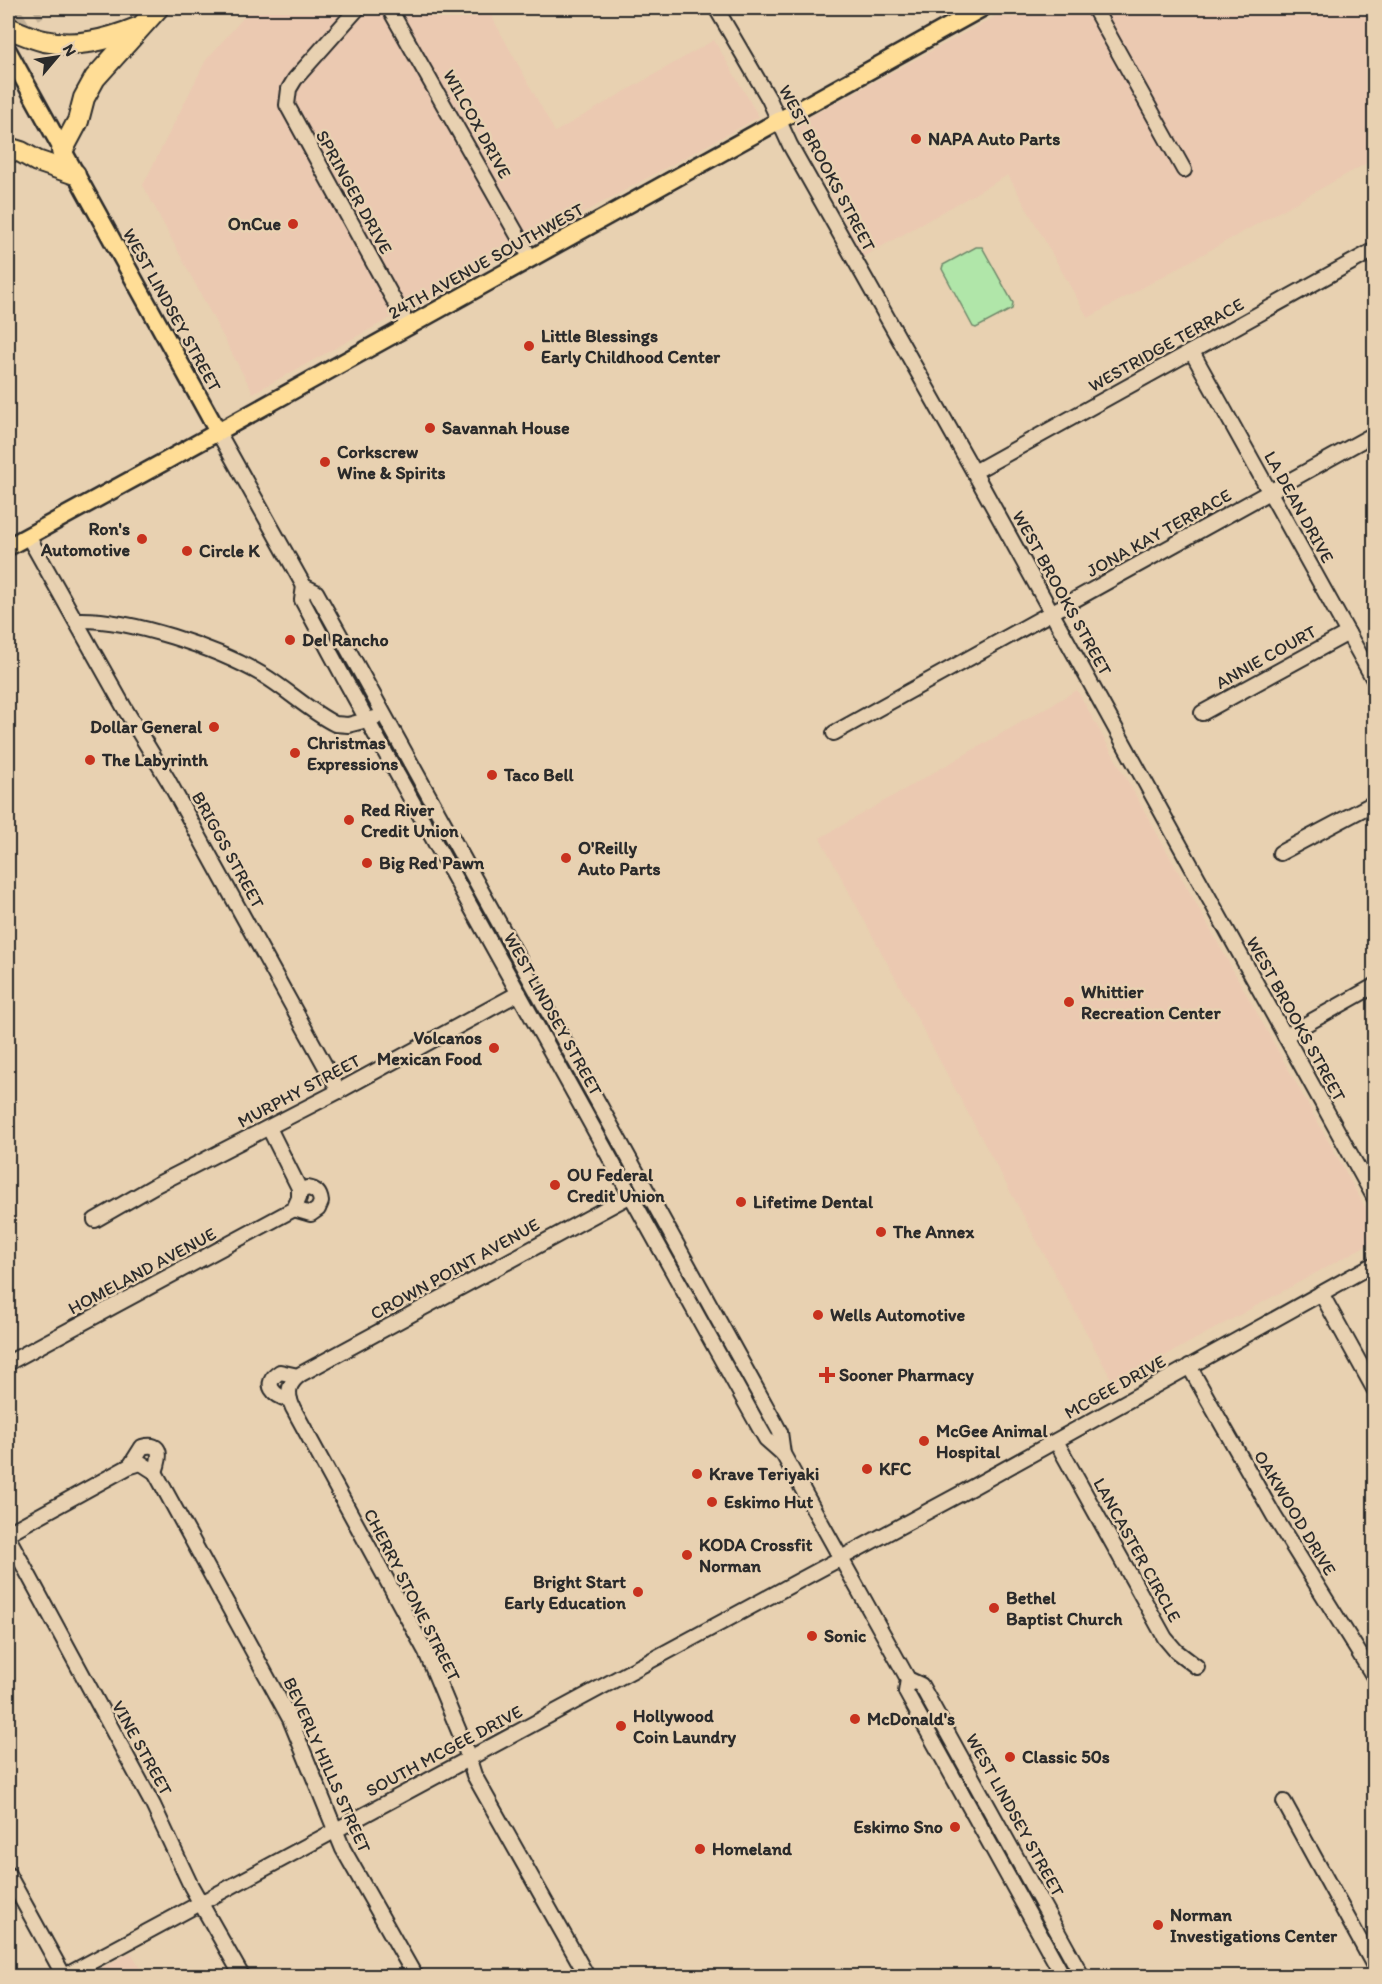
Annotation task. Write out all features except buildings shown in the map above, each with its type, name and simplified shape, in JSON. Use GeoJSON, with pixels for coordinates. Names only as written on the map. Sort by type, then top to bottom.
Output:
{"type":"FeatureCollection","features":[{"type":"Feature","properties":{"kind":"highway"},"geometry":{"type":"LineString","coordinates":[[63,151],[78,121],[88,89],[95,78],[158,8]]}},
{"type":"Feature","properties":{"kind":"highway"},"geometry":{"type":"LineString","coordinates":[[8,28],[44,41],[80,43],[112,38],[142,26]]}},
{"type":"Feature","properties":{"kind":"highway"},"geometry":{"type":"LineString","coordinates":[[8,148],[75,174]]}},
{"type":"Feature","properties":{"kind":"main road","name":"24TH AVENUE SOUTHWEST"},"geometry":{"type":"LineString","coordinates":[[8,547],[982,8]]}},
{"type":"Feature","properties":{"kind":"main road","name":"WEST LINDSEY STREET"},"geometry":{"type":"LineString","coordinates":[[8,51],[218,432]]}},
{"type":"Feature","properties":{"kind":"street","name":"SPRINGER DRIVE"},"geometry":{"type":"LineString","coordinates":[[358,8],[299,73],[288,96],[289,111],[408,326]]}},
{"type":"Feature","properties":{"kind":"street","name":"WILCOX DRIVE"},"geometry":{"type":"LineString","coordinates":[[389,8],[531,259]]}},
{"type":"Feature","properties":{"kind":"street","name":"WEST BROOKS STREET"},"geometry":{"type":"LineString","coordinates":[[716,8],[769,99],[812,186],[833,218],[1374,1197]]}},
{"type":"Feature","properties":{"kind":"street"},"geometry":{"type":"LineString","coordinates":[[1094,8],[1184,170]]}},
{"type":"Feature","properties":{"kind":"street","name":"WESTRIDGE TERRACE"},"geometry":{"type":"LineString","coordinates":[[974,472],[1374,250]]}},
{"type":"Feature","properties":{"kind":"street","name":"LA DEAN DRIVE"},"geometry":{"type":"LineString","coordinates":[[1192,352],[1374,680]]}},
{"type":"Feature","properties":{"kind":"street","name":"WEST LINDSEY STREET"},"geometry":{"type":"LineString","coordinates":[[218,432],[304,586],[316,592],[692,1269],[780,1432],[783,1454]]}},
{"type":"Feature","properties":{"kind":"street","name":"JONA KAY TERRACE"},"geometry":{"type":"LineString","coordinates":[[834,733],[1374,434]]}},
{"type":"Feature","properties":{"kind":"street","name":"BRIGGS STREET"},"geometry":{"type":"LineString","coordinates":[[28,536],[244,917],[339,1091]]}},
{"type":"Feature","properties":{"kind":"street","name":"WEST LINDSEY STREET"},"geometry":{"type":"LineString","coordinates":[[304,586],[302,600],[345,680],[697,1316],[766,1439],[783,1454],[908,1679],[921,1685],[1082,1977]]}},
{"type":"Feature","properties":{"kind":"street"},"geometry":{"type":"LineString","coordinates":[[76,620],[122,622],[201,647],[262,675],[335,724],[348,725],[384,715]]}},
{"type":"Feature","properties":{"kind":"street","name":"ANNIE COURT"},"geometry":{"type":"LineString","coordinates":[[1202,713],[1348,633]]}},
{"type":"Feature","properties":{"kind":"street"},"geometry":{"type":"LineString","coordinates":[[345,680],[360,672]]}},
{"type":"Feature","properties":{"kind":"street"},"geometry":{"type":"LineString","coordinates":[[1280,854],[1374,803]]}},
{"type":"Feature","properties":{"kind":"street"},"geometry":{"type":"LineString","coordinates":[[501,961],[516,953]]}},
{"type":"Feature","properties":{"kind":"street"},"geometry":{"type":"LineString","coordinates":[[1285,1036],[1374,986]]}},
{"type":"Feature","properties":{"kind":"street","name":"MURPHY STREET"},"geometry":{"type":"LineString","coordinates":[[95,1220],[156,1185],[339,1091],[522,998],[539,994]]}},
{"type":"Feature","properties":{"kind":"street"},"geometry":{"type":"LineString","coordinates":[[269,1128],[300,1192],[294,1209]]}},
{"type":"Feature","properties":{"kind":"street","name":"HOMELAND AVENUE"},"geometry":{"type":"LineString","coordinates":[[8,1363],[294,1209],[311,1214],[318,1209],[321,1202],[317,1191],[307,1188],[300,1192]]}},
{"type":"Feature","properties":{"kind":"street","name":"CROWN POINT AVENUE"},"geometry":{"type":"LineString","coordinates":[[298,1376],[280,1372],[271,1381],[270,1386],[280,1398],[289,1395],[291,1382],[298,1376],[630,1195]]}},
{"type":"Feature","properties":{"kind":"street","name":"MCGEE DRIVE"},"geometry":{"type":"LineString","coordinates":[[841,1558],[1374,1264]]}},
{"type":"Feature","properties":{"kind":"street"},"geometry":{"type":"LineString","coordinates":[[676,1278],[692,1269]]}},
{"type":"Feature","properties":{"kind":"street"},"geometry":{"type":"LineString","coordinates":[[1321,1293],[1374,1389]]}},
{"type":"Feature","properties":{"kind":"street"},"geometry":{"type":"LineString","coordinates":[[697,1316],[712,1307]]}},
{"type":"Feature","properties":{"kind":"street","name":"OAKWOOD DRIVE"},"geometry":{"type":"LineString","coordinates":[[1189,1366],[1274,1516],[1374,1677]]}},
{"type":"Feature","properties":{"kind":"street","name":"CHERRY STONE STREET"},"geometry":{"type":"LineString","coordinates":[[289,1395],[426,1652],[474,1775],[587,1977]]}},
{"type":"Feature","properties":{"kind":"street","name":"LANCASTER CIRCLE"},"geometry":{"type":"LineString","coordinates":[[1056,1441],[1166,1638],[1176,1651],[1197,1667]]}},
{"type":"Feature","properties":{"kind":"street","name":"BEVERLY HILLS STREET"},"geometry":{"type":"LineString","coordinates":[[130,1466],[142,1447],[150,1445],[157,1449],[160,1460],[150,1468],[290,1719],[343,1849],[415,1977]]}},
{"type":"Feature","properties":{"kind":"street"},"geometry":{"type":"LineString","coordinates":[[8,1533],[130,1466],[141,1463],[150,1468]]}},
{"type":"Feature","properties":{"kind":"street","name":"VINE STREET"},"geometry":{"type":"LineString","coordinates":[[8,1537],[153,1805],[201,1903],[242,1977]]}},
{"type":"Feature","properties":{"kind":"street","name":"SOUTH MCGEE DRIVE"},"geometry":{"type":"LineString","coordinates":[[64,1977],[841,1558]]}},
{"type":"Feature","properties":{"kind":"street","name":"WEST LINDSEY STREET"},"geometry":{"type":"LineString","coordinates":[[908,1679],[906,1692],[1063,1977]]}},
{"type":"Feature","properties":{"kind":"street"},"geometry":{"type":"LineString","coordinates":[[1284,1802],[1374,1966]]}},
{"type":"Feature","properties":{"kind":"street"},"geometry":{"type":"LineString","coordinates":[[8,1874],[64,1977]]}},
{"type":"Feature","properties":{"kind":"shaded area"},"geometry":{"type":"Polygon","coordinates":[[[252,8],[487,8],[555,132],[714,40],[759,117],[253,393],[143,185],[206,60],[252,8]]]}},
{"type":"Feature","properties":{"kind":"shaded area"},"geometry":{"type":"Polygon","coordinates":[[[1011,8],[1374,8],[1374,159],[1088,318],[1008,175],[863,257],[794,125],[1011,8]]]}},
{"type":"Feature","properties":{"kind":"shaded area"},"geometry":{"type":"Polygon","coordinates":[[[1077,690],[1374,1223],[1374,1241],[1114,1384],[820,838],[1077,690]]]}},
{"type":"Feature","properties":{"kind":"shaded area"},"geometry":{"type":"Polygon","coordinates":[[[131,1952],[145,1976],[86,1976],[131,1952]]]}},
{"type":"Feature","properties":{"kind":"green space"},"geometry":{"type":"Polygon","coordinates":[[[976,247],[982,247],[1013,303],[1012,309],[976,328],[973,327],[942,269],[943,265],[976,247]]]}},
{"type":"Feature","properties":{"kind":"tunnel"},"geometry":{"type":"LineString","coordinates":[[8,27],[39,8]]}},
{"type":"Feature","properties":{"kind":"place","name":"NAPA Auto Parts"},"geometry":{"type":"Point","coordinates":[916,139]}},
{"type":"Feature","properties":{"kind":"place","name":"OnCue"},"geometry":{"type":"Point","coordinates":[293,224]}},
{"type":"Feature","properties":{"kind":"place","name":"Little Blessings Early Childhood Center"},"geometry":{"type":"Point","coordinates":[529,346]}},
{"type":"Feature","properties":{"kind":"place","name":"Savannah House"},"geometry":{"type":"Point","coordinates":[430,428]}},
{"type":"Feature","properties":{"kind":"place","name":"Corkscrew Wine & Spirits"},"geometry":{"type":"Point","coordinates":[325,462]}},
{"type":"Feature","properties":{"kind":"place","name":"Ron's Automotive"},"geometry":{"type":"Point","coordinates":[142,539]}},
{"type":"Feature","properties":{"kind":"place","name":"Circle K"},"geometry":{"type":"Point","coordinates":[187,551]}},
{"type":"Feature","properties":{"kind":"place","name":"Del Rancho"},"geometry":{"type":"Point","coordinates":[290,640]}},
{"type":"Feature","properties":{"kind":"place","name":"Dollar General"},"geometry":{"type":"Point","coordinates":[214,727]}},
{"type":"Feature","properties":{"kind":"place","name":"Christmas Expressions"},"geometry":{"type":"Point","coordinates":[295,753]}},
{"type":"Feature","properties":{"kind":"place","name":"The Labyrinth"},"geometry":{"type":"Point","coordinates":[90,760]}},
{"type":"Feature","properties":{"kind":"place","name":"Taco Bell"},"geometry":{"type":"Point","coordinates":[492,775]}},
{"type":"Feature","properties":{"kind":"place","name":"Red River Credit Union"},"geometry":{"type":"Point","coordinates":[349,820]}},
{"type":"Feature","properties":{"kind":"place","name":"O'Reilly Auto Parts"},"geometry":{"type":"Point","coordinates":[566,858]}},
{"type":"Feature","properties":{"kind":"place","name":"Big Red Pawn"},"geometry":{"type":"Point","coordinates":[367,863]}},
{"type":"Feature","properties":{"kind":"place","name":"Whittier Recreation Center"},"geometry":{"type":"Point","coordinates":[1069,1002]}},
{"type":"Feature","properties":{"kind":"place","name":"Volcanos Mexican Food"},"geometry":{"type":"Point","coordinates":[494,1048]}},
{"type":"Feature","properties":{"kind":"place","name":"OU Federal Credit Union"},"geometry":{"type":"Point","coordinates":[555,1185]}},
{"type":"Feature","properties":{"kind":"place","name":"Lifetime Dental"},"geometry":{"type":"Point","coordinates":[741,1202]}},
{"type":"Feature","properties":{"kind":"place","name":"The Annex"},"geometry":{"type":"Point","coordinates":[881,1232]}},
{"type":"Feature","properties":{"kind":"place","name":"Wells Automotive"},"geometry":{"type":"Point","coordinates":[818,1315]}},
{"type":"Feature","properties":{"kind":"place","name":"Sooner Pharmacy"},"geometry":{"type":"Point","coordinates":[827,1375]}},
{"type":"Feature","properties":{"kind":"place","name":"McGee Animal Hospital"},"geometry":{"type":"Point","coordinates":[924,1441]}},
{"type":"Feature","properties":{"kind":"place","name":"KFC"},"geometry":{"type":"Point","coordinates":[867,1469]}},
{"type":"Feature","properties":{"kind":"place","name":"Krave Teriyaki"},"geometry":{"type":"Point","coordinates":[697,1474]}},
{"type":"Feature","properties":{"kind":"place","name":"Eskimo Hut"},"geometry":{"type":"Point","coordinates":[712,1502]}},
{"type":"Feature","properties":{"kind":"place","name":"KODA Crossfit Norman"},"geometry":{"type":"Point","coordinates":[687,1555]}},
{"type":"Feature","properties":{"kind":"place","name":"Bright Start Early Education"},"geometry":{"type":"Point","coordinates":[638,1592]}},
{"type":"Feature","properties":{"kind":"place","name":"Bethel Baptist Church"},"geometry":{"type":"Point","coordinates":[994,1608]}},
{"type":"Feature","properties":{"kind":"place","name":"Sonic"},"geometry":{"type":"Point","coordinates":[812,1636]}},
{"type":"Feature","properties":{"kind":"place","name":"McDonald's"},"geometry":{"type":"Point","coordinates":[855,1719]}},
{"type":"Feature","properties":{"kind":"place","name":"Hollywood Coin Laundry"},"geometry":{"type":"Point","coordinates":[621,1726]}},
{"type":"Feature","properties":{"kind":"place","name":"Classic 50s"},"geometry":{"type":"Point","coordinates":[1010,1757]}},
{"type":"Feature","properties":{"kind":"place","name":"Eskimo Sno"},"geometry":{"type":"Point","coordinates":[955,1827]}},
{"type":"Feature","properties":{"kind":"place","name":"Homeland"},"geometry":{"type":"Point","coordinates":[700,1849]}},
{"type":"Feature","properties":{"kind":"place","name":"Norman Investigations Center"},"geometry":{"type":"Point","coordinates":[1158,1925]}}]}
